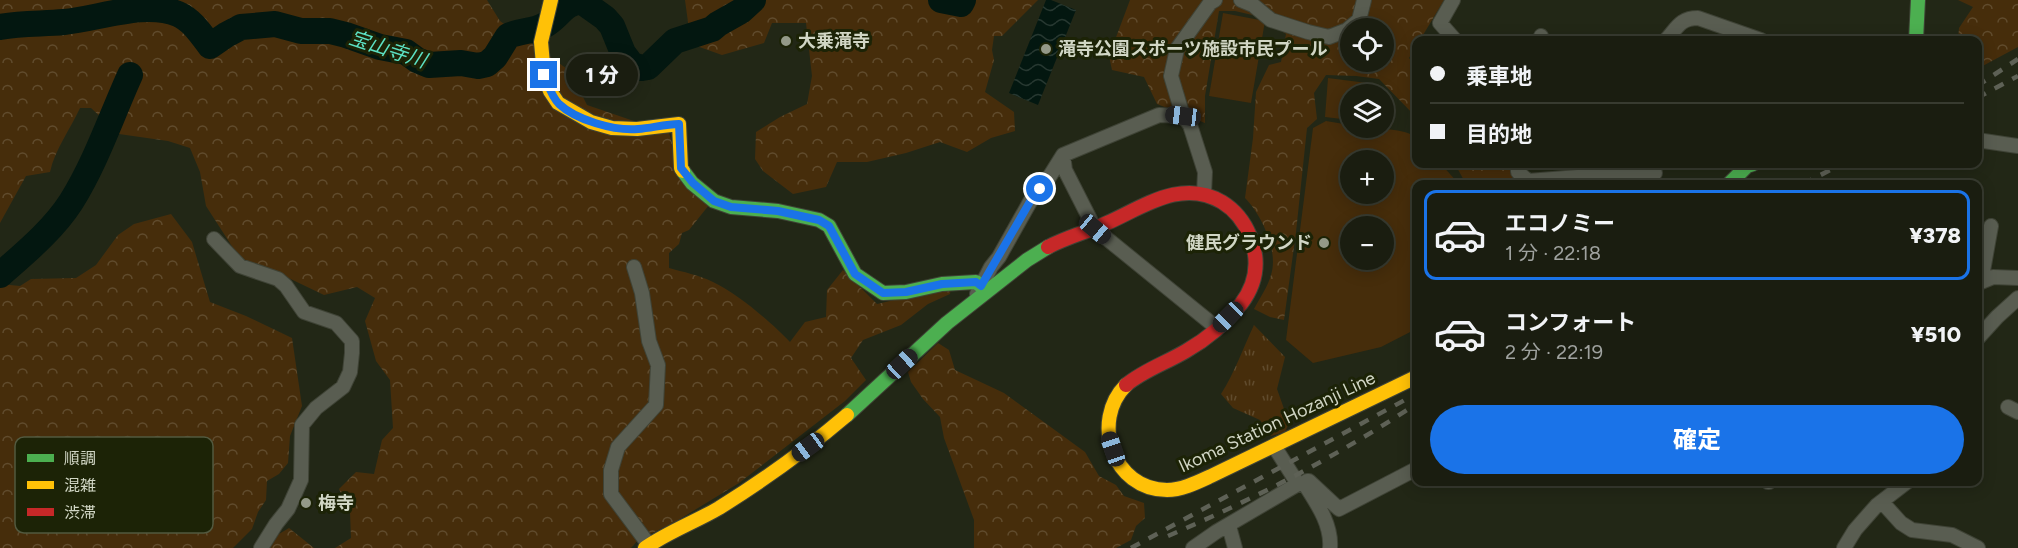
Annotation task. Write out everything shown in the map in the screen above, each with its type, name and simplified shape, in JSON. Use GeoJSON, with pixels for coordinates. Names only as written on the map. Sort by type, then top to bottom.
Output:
{"type":"FeatureCollection","features":[{"type":"Feature","properties":{"kind":"main road"},"geometry":{"type":"LineString","coordinates":[[551,0],[541,41],[544,75],[558,103],[571,112],[591,122],[612,128],[637,129],[679,124],[681,168],[693,183],[714,201],[731,207],[778,211],[819,220],[829,226],[855,274],[883,293],[906,292],[942,284],[976,282],[981,286]]}},
{"type":"Feature","properties":{"kind":"main road"},"geometry":{"type":"LineString","coordinates":[[1916,36],[1918,0]]}},
{"type":"Feature","properties":{"kind":"main road"},"geometry":{"type":"LineString","coordinates":[[1733,180],[1745,168]]}},
{"type":"Feature","properties":{"kind":"main road","name":"Ikoma Station Hozanji Line"},"geometry":{"type":"LineString","coordinates":[[647,546],[736,497],[808,447],[872,392],[946,323],[1036,254],[1071,236],[1095,229],[1148,203],[1173,194],[1185,192],[1204,194],[1222,201],[1239,214],[1256,249],[1257,269],[1251,288],[1240,305],[1217,328],[1195,346],[1136,378],[1117,395],[1109,415],[1109,438],[1117,461],[1131,478],[1149,488],[1169,491],[1197,482],[1412,379]]}},
{"type":"Feature","properties":{"kind":"street"},"geometry":{"type":"LineString","coordinates":[[1204,194],[1205,172],[1190,125],[1183,116],[1171,76],[1177,49],[1210,3],[1215,0]]}},
{"type":"Feature","properties":{"kind":"street"},"geometry":{"type":"LineString","coordinates":[[1241,0],[1253,5],[1271,20],[1329,37],[1347,30],[1359,20],[1365,0]]}},
{"type":"Feature","properties":{"kind":"street"},"geometry":{"type":"LineString","coordinates":[[1451,36],[1440,23],[1453,0]]}},
{"type":"Feature","properties":{"kind":"street"},"geometry":{"type":"LineString","coordinates":[[1669,36],[1683,20],[1698,18],[1750,36]]}},
{"type":"Feature","properties":{"kind":"street"},"geometry":{"type":"LineString","coordinates":[[972,304],[1031,200],[1048,179],[1062,155],[1160,115],[1183,116]]}},
{"type":"Feature","properties":{"kind":"street"},"geometry":{"type":"LineString","coordinates":[[1982,141],[2018,146]]}},
{"type":"Feature","properties":{"kind":"street"},"geometry":{"type":"LineString","coordinates":[[1062,155],[1065,170],[1095,229],[1217,328]]}},
{"type":"Feature","properties":{"kind":"street"},"geometry":{"type":"LineString","coordinates":[[1518,168],[1518,172],[1526,180]]}},
{"type":"Feature","properties":{"kind":"street"},"geometry":{"type":"LineString","coordinates":[[1542,180],[1627,168],[1655,173]]}},
{"type":"Feature","properties":{"kind":"street"},"geometry":{"type":"LineString","coordinates":[[1982,267],[1990,226]]}},
{"type":"Feature","properties":{"kind":"street"},"geometry":{"type":"LineString","coordinates":[[214,239],[240,266],[278,279],[286,286],[304,312],[336,323],[352,341],[350,372],[343,387],[316,408],[302,425],[301,480],[288,509],[261,548]]}},
{"type":"Feature","properties":{"kind":"street"},"geometry":{"type":"LineString","coordinates":[[634,267],[642,293],[649,341],[658,365],[656,405],[618,447],[611,470],[610,494],[647,546]]}},
{"type":"Feature","properties":{"kind":"street"},"geometry":{"type":"LineString","coordinates":[[1982,281],[1993,277],[2018,278]]}},
{"type":"Feature","properties":{"kind":"street"},"geometry":{"type":"LineString","coordinates":[[1982,335],[2015,306]]}},
{"type":"Feature","properties":{"kind":"street"},"geometry":{"type":"LineString","coordinates":[[1274,446],[1301,483],[1327,525],[1331,541],[1330,548]]}},
{"type":"Feature","properties":{"kind":"street"},"geometry":{"type":"LineString","coordinates":[[1193,548],[1301,483],[1309,481],[1339,509],[1412,471]]}},
{"type":"Feature","properties":{"kind":"street"},"geometry":{"type":"LineString","coordinates":[[1844,548],[1855,531],[1882,502],[1902,486]]}},
{"type":"Feature","properties":{"kind":"street"},"geometry":{"type":"LineString","coordinates":[[1882,502],[1901,523],[1912,530],[1952,535],[1978,548]]}},
{"type":"Feature","properties":{"kind":"street"},"geometry":{"type":"LineString","coordinates":[[1229,526],[1235,548]]}},
{"type":"Feature","properties":{"kind":"green space"},"geometry":{"type":"Polygon","coordinates":[[[0,0],[487,0],[500,21],[570,71],[587,105],[669,133],[674,149],[709,205],[689,230],[682,233],[679,244],[669,253],[669,268],[702,277],[733,293],[790,342],[805,322],[826,317],[827,290],[843,270],[877,304],[951,287],[950,294],[928,304],[901,325],[863,340],[851,358],[866,380],[845,401],[739,483],[675,522],[638,540],[631,548],[335,548],[351,538],[350,512],[339,489],[356,472],[374,474],[382,440],[393,428],[390,380],[376,361],[365,321],[375,298],[357,287],[324,295],[276,272],[249,264],[235,251],[206,206],[200,172],[190,148],[168,141],[119,134],[91,108],[80,108],[59,147],[50,172],[26,176],[0,223],[0,0]]]}},
{"type":"Feature","properties":{"kind":"green space"},"geometry":{"type":"Polygon","coordinates":[[[685,0],[1038,0],[1002,36],[994,36],[992,50],[994,60],[985,92],[1014,112],[1015,131],[991,138],[967,152],[940,142],[867,162],[837,162],[826,187],[793,194],[763,171],[755,159],[756,132],[807,104],[812,76],[806,23],[772,23],[764,43],[722,55],[691,44],[685,0]]]}},
{"type":"Feature","properties":{"kind":"green space"},"geometry":{"type":"Polygon","coordinates":[[[1130,0],[1444,0],[1422,36],[1412,36],[1412,53],[1409,58],[1412,61],[1412,113],[1394,94],[1394,84],[1384,84],[1379,79],[1326,75],[1314,93],[1317,119],[1307,128],[1284,320],[1270,317],[1254,309],[1270,279],[1273,255],[1262,223],[1245,198],[1256,92],[1269,65],[1281,62],[1286,34],[1261,17],[1235,11],[1219,11],[1205,96],[1205,123],[1157,104],[1144,77],[1112,70],[1109,56],[1130,0]]]}},
{"type":"Feature","properties":{"kind":"green space"},"geometry":{"type":"Polygon","coordinates":[[[1958,0],[2018,0],[2018,47],[1982,66],[1982,36],[1958,36],[1959,28],[1973,7],[1958,0]]]}},
{"type":"Feature","properties":{"kind":"green space"},"geometry":{"type":"Polygon","coordinates":[[[1223,13],[1265,21],[1251,103],[1209,96],[1223,13]]]}},
{"type":"Feature","properties":{"kind":"green space"},"geometry":{"type":"Polygon","coordinates":[[[1328,78],[1375,84],[1340,84],[1340,119],[1325,117],[1328,78]]]}},
{"type":"Feature","properties":{"kind":"green space","name":"健民グラウンド"},"geometry":{"type":"Polygon","coordinates":[[[1326,121],[1340,123],[1340,138],[1394,138],[1394,130],[1410,134],[1412,135],[1412,168],[1445,168],[1455,180],[1412,180],[1412,331],[1381,347],[1313,363],[1286,340],[1313,128],[1326,121]]]}},
{"type":"Feature","properties":{"kind":"green space"},"geometry":{"type":"Polygon","coordinates":[[[1457,168],[1511,168],[1513,180],[1464,180],[1457,168]]]}},
{"type":"Feature","properties":{"kind":"green space"},"geometry":{"type":"Polygon","coordinates":[[[171,214],[192,242],[210,302],[292,338],[302,406],[290,436],[288,463],[279,474],[267,481],[266,500],[258,512],[252,529],[233,548],[0,548],[0,284],[20,286],[31,279],[76,278],[96,265],[118,235],[134,224],[171,214]]]}},
{"type":"Feature","properties":{"kind":"green space"},"geometry":{"type":"Polygon","coordinates":[[[1254,325],[1285,357],[1277,389],[1289,423],[1285,432],[1271,436],[1260,420],[1233,408],[1221,394],[1235,369],[1254,325]]]}},
{"type":"Feature","properties":{"kind":"green space"},"geometry":{"type":"Polygon","coordinates":[[[938,343],[949,350],[955,370],[1004,393],[1085,452],[1099,476],[1116,485],[1124,496],[1144,503],[1145,518],[1136,526],[1131,540],[1116,548],[974,548],[974,520],[944,438],[940,417],[923,399],[911,382],[908,372],[938,343]]]}},
{"type":"Feature","properties":{"kind":"green space"},"geometry":{"type":"Polygon","coordinates":[[[289,528],[314,548],[270,548],[279,534],[289,528]]]}},
{"type":"Feature","properties":{"kind":"water"},"geometry":{"type":"Polygon","coordinates":[[[1046,0],[1076,10],[1038,105],[1009,93],[1046,0]]]}},
{"type":"Feature","properties":{"kind":"waterway","name":"宝山寺川"},"geometry":{"type":"LineString","coordinates":[[0,27],[64,22],[136,10],[165,10],[188,20],[210,46],[241,27],[275,24],[301,31],[330,31],[346,35],[380,47],[406,52],[429,65],[461,63],[478,66],[487,64],[495,57],[508,36],[540,27],[550,22],[570,4],[581,1],[605,18],[612,26],[623,53],[632,65],[642,68],[648,67],[675,41],[712,29],[741,11],[753,0]]}},
{"type":"Feature","properties":{"kind":"waterway","name":"宝山寺川"},"geometry":{"type":"LineString","coordinates":[[941,0],[961,4],[963,0]]}},
{"type":"Feature","properties":{"kind":"waterway","name":"宝山寺川"},"geometry":{"type":"LineString","coordinates":[[0,275],[47,232],[71,202],[96,155],[130,75]]}},
{"type":"Feature","properties":{"kind":"railway"},"geometry":{"type":"LineString","coordinates":[[1982,83],[2018,59]]}},
{"type":"Feature","properties":{"kind":"railway"},"geometry":{"type":"LineString","coordinates":[[1982,95],[2018,76]]}},
{"type":"Feature","properties":{"kind":"railway"},"geometry":{"type":"LineString","coordinates":[[1811,180],[1834,168]]}},
{"type":"Feature","properties":{"kind":"railway"},"geometry":{"type":"LineString","coordinates":[[1131,548],[1412,396]]}},
{"type":"Feature","properties":{"kind":"railway"},"geometry":{"type":"LineString","coordinates":[[1168,536],[1295,476],[1412,407]]}},
{"type":"Feature","properties":{"kind":"traffic: fast"},"geometry":{"type":"LineString","coordinates":[[1916,36],[1918,0]]}},
{"type":"Feature","properties":{"kind":"traffic: fast"},"geometry":{"type":"LineString","coordinates":[[1733,180],[1745,168]]}},
{"type":"Feature","properties":{"kind":"traffic: fast"},"geometry":{"type":"LineString","coordinates":[[683,171],[692,183],[714,201],[731,207],[778,211],[819,220],[829,226],[855,274],[883,293],[906,292],[942,284],[976,282],[981,286]]}},
{"type":"Feature","properties":{"kind":"traffic: fast"},"geometry":{"type":"LineString","coordinates":[[847,415],[947,323],[1027,260],[1048,247]]}},
{"type":"Feature","properties":{"kind":"traffic: slow"},"geometry":{"type":"LineString","coordinates":[[551,0],[541,42],[544,75],[558,103],[591,122],[612,128],[637,129],[679,124],[683,171]]}},
{"type":"Feature","properties":{"kind":"traffic: slow"},"geometry":{"type":"LineString","coordinates":[[1126,385],[1115,400],[1110,417],[1109,434],[1113,451],[1121,466],[1133,479],[1148,487],[1173,490],[1201,481],[1412,379]]}},
{"type":"Feature","properties":{"kind":"traffic: slow"},"geometry":{"type":"LineString","coordinates":[[645,548],[736,497],[801,452],[847,415]]}},
{"type":"Feature","properties":{"kind":"traffic: jam"},"geometry":{"type":"LineString","coordinates":[[1048,247],[1149,203],[1178,194],[1207,195],[1222,202],[1235,212],[1245,225],[1253,245],[1256,263],[1254,280],[1241,304],[1223,324],[1201,341],[1126,385]]}},
{"type":"Feature","properties":{"kind":"place","name":"大乗滝寺"},"geometry":{"type":"Point","coordinates":[786,41]}},
{"type":"Feature","properties":{"kind":"place","name":"滝寺公園スポーツ施設市民プール"},"geometry":{"type":"Point","coordinates":[1046,49]}},
{"type":"Feature","properties":{"kind":"place","name":"健民グラウンド"},"geometry":{"type":"Point","coordinates":[1324,243]}},
{"type":"Feature","properties":{"kind":"place","name":"梅寺"},"geometry":{"type":"Point","coordinates":[306,503]}},
{"type":"Feature","properties":{"kind":"route"},"geometry":{"type":"LineString","coordinates":[[544,75],[558,103],[591,122],[612,128],[637,129],[679,124],[682,149],[681,168],[693,183],[714,201],[731,207],[778,211],[819,220],[829,226],[855,274],[883,293],[906,292],[942,284],[976,282],[981,286],[1031,200],[1040,189]]}}]}
